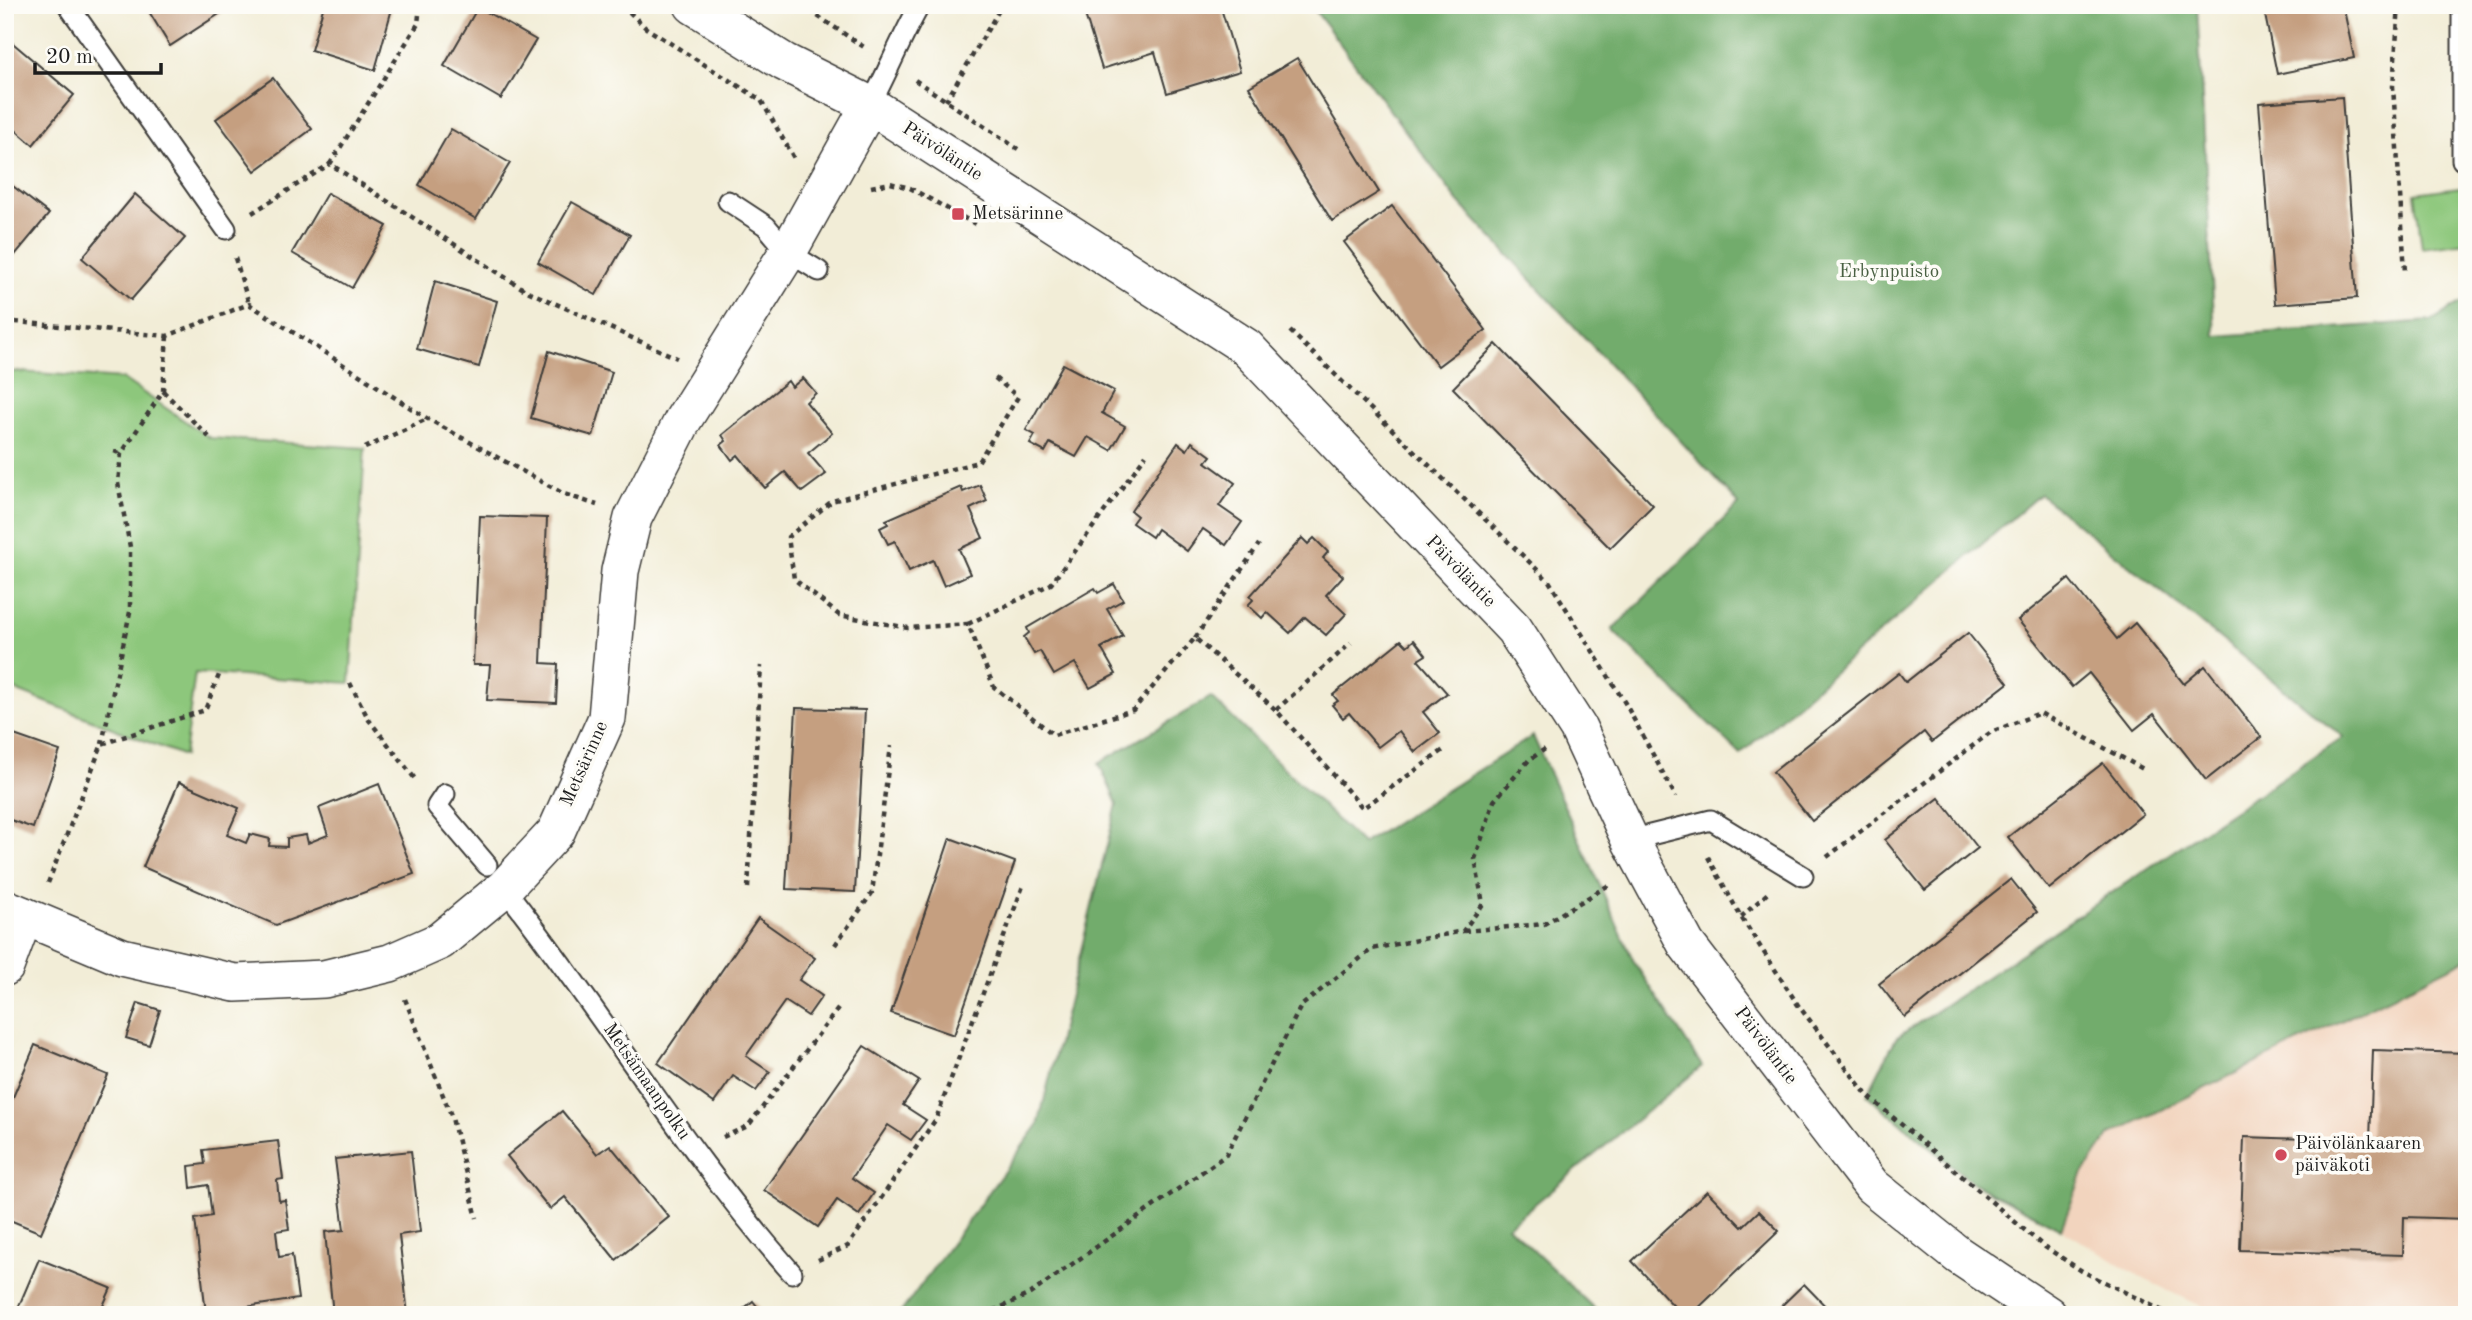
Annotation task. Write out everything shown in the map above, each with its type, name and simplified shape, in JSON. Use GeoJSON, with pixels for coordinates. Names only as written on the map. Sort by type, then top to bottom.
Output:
{"type":"FeatureCollection","features":[{"type":"Feature","properties":{"kind":"street","name":"Päivöläntie"},"geometry":{"type":"LineString","coordinates":[[692,5],[784,62],[870,105],[1246,347],[1514,629],[1577,728],[1637,852],[1686,944],[1872,1186],[1958,1255],[2048,1315]]}},
{"type":"Feature","properties":{"kind":"street","name":"Metsärinne"},"geometry":{"type":"LineString","coordinates":[[25,905],[122,957],[235,983],[324,979],[390,963],[440,941],[496,877],[556,832],[607,718],[620,571],[633,518],[683,420],[788,252],[813,177],[870,105]]}},
{"type":"Feature","properties":{"kind":"street"},"geometry":{"type":"LineString","coordinates":[[5,967],[25,905]]}},
{"type":"Feature","properties":{"kind":"lane"},"geometry":{"type":"LineString","coordinates":[[68,5],[226,229]]}},
{"type":"Feature","properties":{"kind":"lane"},"geometry":{"type":"LineString","coordinates":[[870,105],[892,65],[895,48],[920,5]]}},
{"type":"Feature","properties":{"kind":"lane"},"geometry":{"type":"LineString","coordinates":[[2462,5],[2462,160]]}},
{"type":"Feature","properties":{"kind":"lane"},"geometry":{"type":"LineString","coordinates":[[728,201],[765,226],[788,252],[819,271]]}},
{"type":"Feature","properties":{"kind":"lane","name":"Metsämaanpolku"},"geometry":{"type":"LineString","coordinates":[[441,800],[496,877],[557,954],[693,1149],[758,1234],[792,1273]]}},
{"type":"Feature","properties":{"kind":"lane"},"geometry":{"type":"LineString","coordinates":[[1637,852],[1712,820],[1803,876]]}},
{"type":"Feature","properties":{"kind":"path"},"geometry":{"type":"LineString","coordinates":[[420,5],[418,24],[330,164],[226,229],[249,304],[428,419],[564,494],[597,506],[596,519]]}},
{"type":"Feature","properties":{"kind":"path"},"geometry":{"type":"LineString","coordinates":[[622,5],[646,28],[761,100],[813,177],[848,195],[890,183],[910,188],[987,231]]}},
{"type":"Feature","properties":{"kind":"path"},"geometry":{"type":"LineString","coordinates":[[801,5],[814,14]]}},
{"type":"Feature","properties":{"kind":"path"},"geometry":{"type":"LineString","coordinates":[[946,101],[1002,5]]}},
{"type":"Feature","properties":{"kind":"path"},"geometry":{"type":"LineString","coordinates":[[2399,5],[2393,86],[2405,272]]}},
{"type":"Feature","properties":{"kind":"path"},"geometry":{"type":"LineString","coordinates":[[330,164],[525,290],[687,362]]}},
{"type":"Feature","properties":{"kind":"path"},"geometry":{"type":"LineString","coordinates":[[5,321],[167,336],[249,304]]}},
{"type":"Feature","properties":{"kind":"path"},"geometry":{"type":"LineString","coordinates":[[25,905],[102,744],[130,612],[130,547],[118,483],[121,454],[163,391],[167,336]]}},
{"type":"Feature","properties":{"kind":"path"},"geometry":{"type":"LineString","coordinates":[[995,378],[1018,397],[978,463],[832,501],[788,537],[794,579],[839,615],[908,628],[968,624],[1051,584],[1146,455]]}},
{"type":"Feature","properties":{"kind":"path"},"geometry":{"type":"LineString","coordinates":[[163,391],[210,438]]}},
{"type":"Feature","properties":{"kind":"path"},"geometry":{"type":"LineString","coordinates":[[365,448],[428,419]]}},
{"type":"Feature","properties":{"kind":"path"},"geometry":{"type":"LineString","coordinates":[[114,451],[121,454]]}},
{"type":"Feature","properties":{"kind":"path"},"geometry":{"type":"LineString","coordinates":[[968,624],[994,687],[1054,735],[1133,710],[1195,638],[1259,544]]}},
{"type":"Feature","properties":{"kind":"path"},"geometry":{"type":"LineString","coordinates":[[1195,638],[1276,710],[1363,808],[1446,748]]}},
{"type":"Feature","properties":{"kind":"path"},"geometry":{"type":"LineString","coordinates":[[1276,710],[1350,643]]}},
{"type":"Feature","properties":{"kind":"path"},"geometry":{"type":"LineString","coordinates":[[748,888],[761,666]]}},
{"type":"Feature","properties":{"kind":"path"},"geometry":{"type":"LineString","coordinates":[[102,744],[205,710],[219,675]]}},
{"type":"Feature","properties":{"kind":"path"},"geometry":{"type":"LineString","coordinates":[[350,683],[369,720],[441,800]]}},
{"type":"Feature","properties":{"kind":"path"},"geometry":{"type":"LineString","coordinates":[[1741,917],[1777,885],[1803,876],[1992,732],[2040,713],[2145,769]]}},
{"type":"Feature","properties":{"kind":"path"},"geometry":{"type":"LineString","coordinates":[[835,945],[872,893],[891,746]]}},
{"type":"Feature","properties":{"kind":"path"},"geometry":{"type":"LineString","coordinates":[[1463,931],[1483,904],[1475,859],[1494,801],[1529,760]]}},
{"type":"Feature","properties":{"kind":"path"},"geometry":{"type":"LineString","coordinates":[[984,1315],[1030,1294],[1226,1156],[1301,1006],[1372,949],[1463,931],[1544,924],[1637,852]]}},
{"type":"Feature","properties":{"kind":"path"},"geometry":{"type":"LineString","coordinates":[[792,1273],[848,1246],[936,1119],[1023,886]]}},
{"type":"Feature","properties":{"kind":"path"},"geometry":{"type":"LineString","coordinates":[[390,963],[452,1118],[477,1218]]}},
{"type":"Feature","properties":{"kind":"path"},"geometry":{"type":"LineString","coordinates":[[693,1149],[748,1126],[841,1005]]}},
{"type":"Feature","properties":{"kind":"shaded area","name":"Päivölänkaaren päiväkoti"},"geometry":{"type":"Polygon","coordinates":[[[2467,959],[2467,1315],[2220,1315],[2142,1278],[2061,1229],[2082,1175],[2110,1135],[2467,959]]]}},
{"type":"Feature","properties":{"kind":"green space","name":"Erbynpuisto"},"geometry":{"type":"Polygon","coordinates":[[[1311,5],[2197,5],[2215,336],[2431,321],[2467,299],[2467,959],[2110,1135],[2082,1175],[2061,1229],[1973,1183],[1867,1095],[1896,1038],[2343,737],[2040,494],[1740,754],[1612,630],[1739,504],[1457,200],[1311,5]]]}},
{"type":"Feature","properties":{"kind":"green space"},"geometry":{"type":"Polygon","coordinates":[[[2467,186],[2467,242],[2422,248],[2415,193],[2467,186]]]}},
{"type":"Feature","properties":{"kind":"green space"},"geometry":{"type":"Polygon","coordinates":[[[5,371],[123,379],[210,438],[365,448],[350,683],[195,673],[184,756],[5,686],[5,371]]]}},
{"type":"Feature","properties":{"kind":"green space"},"geometry":{"type":"Polygon","coordinates":[[[1211,697],[1362,844],[1533,736],[1634,962],[1702,1066],[1508,1226],[1601,1315],[899,1315],[1038,1125],[1117,804],[1099,763],[1211,697]]]}},
{"type":"Feature","properties":{"kind":"building"},"geometry":{"type":"Polygon","coordinates":[[[145,5],[233,5],[170,46],[145,5]]]}},
{"type":"Feature","properties":{"kind":"building"},"geometry":{"type":"Polygon","coordinates":[[[324,5],[393,5],[375,70],[311,50],[324,5]]]}},
{"type":"Feature","properties":{"kind":"building"},"geometry":{"type":"Polygon","coordinates":[[[1082,5],[1220,5],[1240,71],[1167,93],[1155,52],[1102,69],[1082,5]]]}},
{"type":"Feature","properties":{"kind":"building"},"geometry":{"type":"Polygon","coordinates":[[[2263,5],[2343,5],[2354,58],[2277,74],[2263,5]]]}},
{"type":"Feature","properties":{"kind":"building"},"geometry":{"type":"Polygon","coordinates":[[[478,7],[536,40],[501,99],[444,66],[478,7]]]}},
{"type":"Feature","properties":{"kind":"building"},"geometry":{"type":"Polygon","coordinates":[[[8,39],[74,95],[33,145],[5,121],[5,43],[8,39]]]}},
{"type":"Feature","properties":{"kind":"building"},"geometry":{"type":"Polygon","coordinates":[[[1297,58],[1379,192],[1332,221],[1249,87],[1297,58]]]}},
{"type":"Feature","properties":{"kind":"building"},"geometry":{"type":"Polygon","coordinates":[[[273,78],[312,129],[255,171],[216,119],[273,78]]]}},
{"type":"Feature","properties":{"kind":"building"},"geometry":{"type":"Polygon","coordinates":[[[2342,97],[2357,298],[2275,304],[2259,103],[2342,97]]]}},
{"type":"Feature","properties":{"kind":"building"},"geometry":{"type":"Polygon","coordinates":[[[451,129],[510,163],[476,219],[419,185],[451,129]]]}},
{"type":"Feature","properties":{"kind":"building"},"geometry":{"type":"Polygon","coordinates":[[[5,180],[49,214],[5,267],[5,180]]]}},
{"type":"Feature","properties":{"kind":"building"},"geometry":{"type":"Polygon","coordinates":[[[327,193],[387,226],[352,288],[292,253],[327,193]]]}},
{"type":"Feature","properties":{"kind":"building"},"geometry":{"type":"Polygon","coordinates":[[[135,194],[185,238],[131,300],[82,258],[135,194]]]}},
{"type":"Feature","properties":{"kind":"building"},"geometry":{"type":"Polygon","coordinates":[[[572,202],[630,235],[596,295],[538,262],[572,202]]]}},
{"type":"Feature","properties":{"kind":"building"},"geometry":{"type":"Polygon","coordinates":[[[1392,206],[1486,330],[1438,366],[1344,242],[1392,206]]]}},
{"type":"Feature","properties":{"kind":"building"},"geometry":{"type":"Polygon","coordinates":[[[435,281],[497,301],[479,367],[417,349],[435,281]]]}},
{"type":"Feature","properties":{"kind":"building"},"geometry":{"type":"Polygon","coordinates":[[[1496,344],[1653,505],[1610,548],[1453,388],[1496,344]]]}},
{"type":"Feature","properties":{"kind":"building"},"geometry":{"type":"Polygon","coordinates":[[[549,351],[612,372],[593,436],[531,418],[549,351]]]}},
{"type":"Feature","properties":{"kind":"building"},"geometry":{"type":"Polygon","coordinates":[[[1063,364],[1114,391],[1102,413],[1125,426],[1111,450],[1088,437],[1076,457],[1050,443],[1045,452],[1030,444],[1035,435],[1026,430],[1063,364]]]}},
{"type":"Feature","properties":{"kind":"building"},"geometry":{"type":"Polygon","coordinates":[[[803,378],[816,393],[806,402],[832,433],[808,453],[826,474],[802,492],[785,472],[765,488],[738,455],[732,460],[721,445],[726,441],[722,435],[788,381],[792,387],[803,378]]]}},
{"type":"Feature","properties":{"kind":"building"},"geometry":{"type":"Polygon","coordinates":[[[1192,442],[1211,456],[1206,462],[1235,483],[1219,506],[1242,522],[1226,545],[1203,529],[1187,551],[1157,529],[1152,537],[1132,523],[1137,516],[1131,511],[1178,443],[1187,450],[1192,442]]]}},
{"type":"Feature","properties":{"kind":"building"},"geometry":{"type":"Polygon","coordinates":[[[980,485],[987,501],[970,509],[983,538],[959,549],[970,574],[944,586],[933,560],[909,571],[895,541],[888,544],[880,528],[888,524],[886,520],[961,487],[963,492],[980,485]]]}},
{"type":"Feature","properties":{"kind":"building"},"geometry":{"type":"Polygon","coordinates":[[[480,516],[547,518],[541,663],[558,664],[556,703],[487,700],[490,665],[473,665],[480,516]]]}},
{"type":"Feature","properties":{"kind":"building"},"geometry":{"type":"Polygon","coordinates":[[[1302,538],[1308,544],[1314,538],[1328,552],[1323,558],[1343,576],[1326,595],[1346,614],[1326,635],[1305,617],[1290,633],[1267,612],[1262,618],[1248,605],[1253,600],[1250,596],[1302,538]]]}},
{"type":"Feature","properties":{"kind":"building"},"geometry":{"type":"Polygon","coordinates":[[[2069,579],[2117,639],[2135,623],[2184,684],[2205,666],[2261,737],[2206,780],[2154,714],[2134,730],[2089,673],[2072,687],[2018,620],[2069,579]]]}},
{"type":"Feature","properties":{"kind":"building"},"geometry":{"type":"Polygon","coordinates":[[[1114,584],[1123,600],[1107,609],[1123,636],[1101,648],[1116,674],[1090,688],[1075,663],[1054,675],[1040,651],[1034,654],[1024,637],[1029,633],[1027,628],[1095,588],[1098,593],[1114,584]]]}},
{"type":"Feature","properties":{"kind":"building"},"geometry":{"type":"Polygon","coordinates":[[[1968,633],[2008,683],[1932,742],[1924,732],[1812,821],[1773,772],[1899,673],[1906,682],[1968,633]]]}},
{"type":"Feature","properties":{"kind":"building"},"geometry":{"type":"Polygon","coordinates":[[[1401,640],[1407,646],[1414,640],[1426,655],[1418,660],[1447,693],[1423,712],[1440,733],[1415,752],[1399,731],[1378,747],[1349,713],[1343,718],[1332,705],[1338,701],[1333,695],[1401,640]]]}},
{"type":"Feature","properties":{"kind":"building"},"geometry":{"type":"Polygon","coordinates":[[[796,708],[865,710],[855,892],[786,889],[796,708]]]}},
{"type":"Feature","properties":{"kind":"building"},"geometry":{"type":"Polygon","coordinates":[[[14,735],[60,751],[33,828],[5,818],[5,760],[14,735]]]}},
{"type":"Feature","properties":{"kind":"building"},"geometry":{"type":"Polygon","coordinates":[[[2103,763],[2143,814],[2049,889],[2008,837],[2103,763]]]}},
{"type":"Feature","properties":{"kind":"building"},"geometry":{"type":"Polygon","coordinates":[[[179,782],[239,808],[227,835],[246,843],[250,834],[270,839],[269,846],[287,847],[287,838],[306,835],[308,843],[328,835],[319,808],[379,784],[414,874],[276,925],[143,867],[179,782]]]}},
{"type":"Feature","properties":{"kind":"building"},"geometry":{"type":"Polygon","coordinates":[[[1939,798],[1978,848],[1925,890],[1885,840],[1939,798]]]}},
{"type":"Feature","properties":{"kind":"building"},"geometry":{"type":"Polygon","coordinates":[[[950,838],[1015,862],[954,1035],[891,1013],[950,838]]]}},
{"type":"Feature","properties":{"kind":"building"},"geometry":{"type":"Polygon","coordinates":[[[2011,879],[2037,912],[1905,1017],[1879,984],[2011,879]]]}},
{"type":"Feature","properties":{"kind":"building"},"geometry":{"type":"Polygon","coordinates":[[[758,918],[815,958],[799,980],[822,996],[808,1016],[785,1001],[746,1056],[770,1072],[756,1091],[733,1076],[714,1103],[658,1063],[758,918]]]}},
{"type":"Feature","properties":{"kind":"building"},"geometry":{"type":"Polygon","coordinates":[[[138,1003],[160,1010],[149,1045],[126,1038],[138,1003]]]}},
{"type":"Feature","properties":{"kind":"building"},"geometry":{"type":"Polygon","coordinates":[[[35,1045],[108,1075],[41,1233],[5,1218],[5,1116],[35,1045]]]}},
{"type":"Feature","properties":{"kind":"building"},"geometry":{"type":"Polygon","coordinates":[[[864,1046],[919,1081],[903,1105],[926,1120],[911,1140],[888,1125],[852,1178],[874,1193],[859,1215],[837,1200],[818,1227],[764,1190],[864,1046]]]}},
{"type":"Feature","properties":{"kind":"building"},"geometry":{"type":"Polygon","coordinates":[[[2373,1050],[2467,1053],[2467,1219],[2404,1217],[2403,1255],[2240,1250],[2244,1137],[2370,1141],[2373,1050]]]}},
{"type":"Feature","properties":{"kind":"building"},"geometry":{"type":"Polygon","coordinates":[[[562,1111],[597,1154],[610,1145],[669,1217],[616,1260],[565,1197],[550,1209],[507,1156],[562,1111]]]}},
{"type":"Feature","properties":{"kind":"building"},"geometry":{"type":"Polygon","coordinates":[[[278,1141],[283,1179],[277,1180],[279,1201],[285,1200],[289,1229],[276,1231],[279,1257],[292,1255],[298,1299],[206,1313],[195,1219],[212,1216],[208,1185],[191,1188],[189,1166],[205,1164],[203,1150],[278,1141]]]}},
{"type":"Feature","properties":{"kind":"building"},"geometry":{"type":"Polygon","coordinates":[[[411,1151],[420,1232],[399,1235],[408,1315],[333,1315],[325,1232],[344,1230],[335,1159],[411,1151]]]}},
{"type":"Feature","properties":{"kind":"building"},"geometry":{"type":"Polygon","coordinates":[[[1707,1191],[1742,1227],[1759,1211],[1779,1231],[1691,1315],[1682,1315],[1632,1261],[1707,1191]]]}},
{"type":"Feature","properties":{"kind":"building"},"geometry":{"type":"Polygon","coordinates":[[[39,1259],[111,1288],[99,1315],[15,1315],[39,1259]]]}},
{"type":"Feature","properties":{"kind":"building"},"geometry":{"type":"Polygon","coordinates":[[[1804,1284],[1834,1315],[1772,1315],[1804,1284]]]}},
{"type":"Feature","properties":{"kind":"building"},"geometry":{"type":"Polygon","coordinates":[[[753,1301],[764,1315],[736,1315],[753,1301]]]}},
{"type":"Feature","properties":{"kind":"place","name":"Metsärinne"},"geometry":{"type":"Point","coordinates":[958,214]}},
{"type":"Feature","properties":{"kind":"place","name":"Päivölänkaaren päiväkoti"},"geometry":{"type":"Point","coordinates":[2281,1155]}}]}
